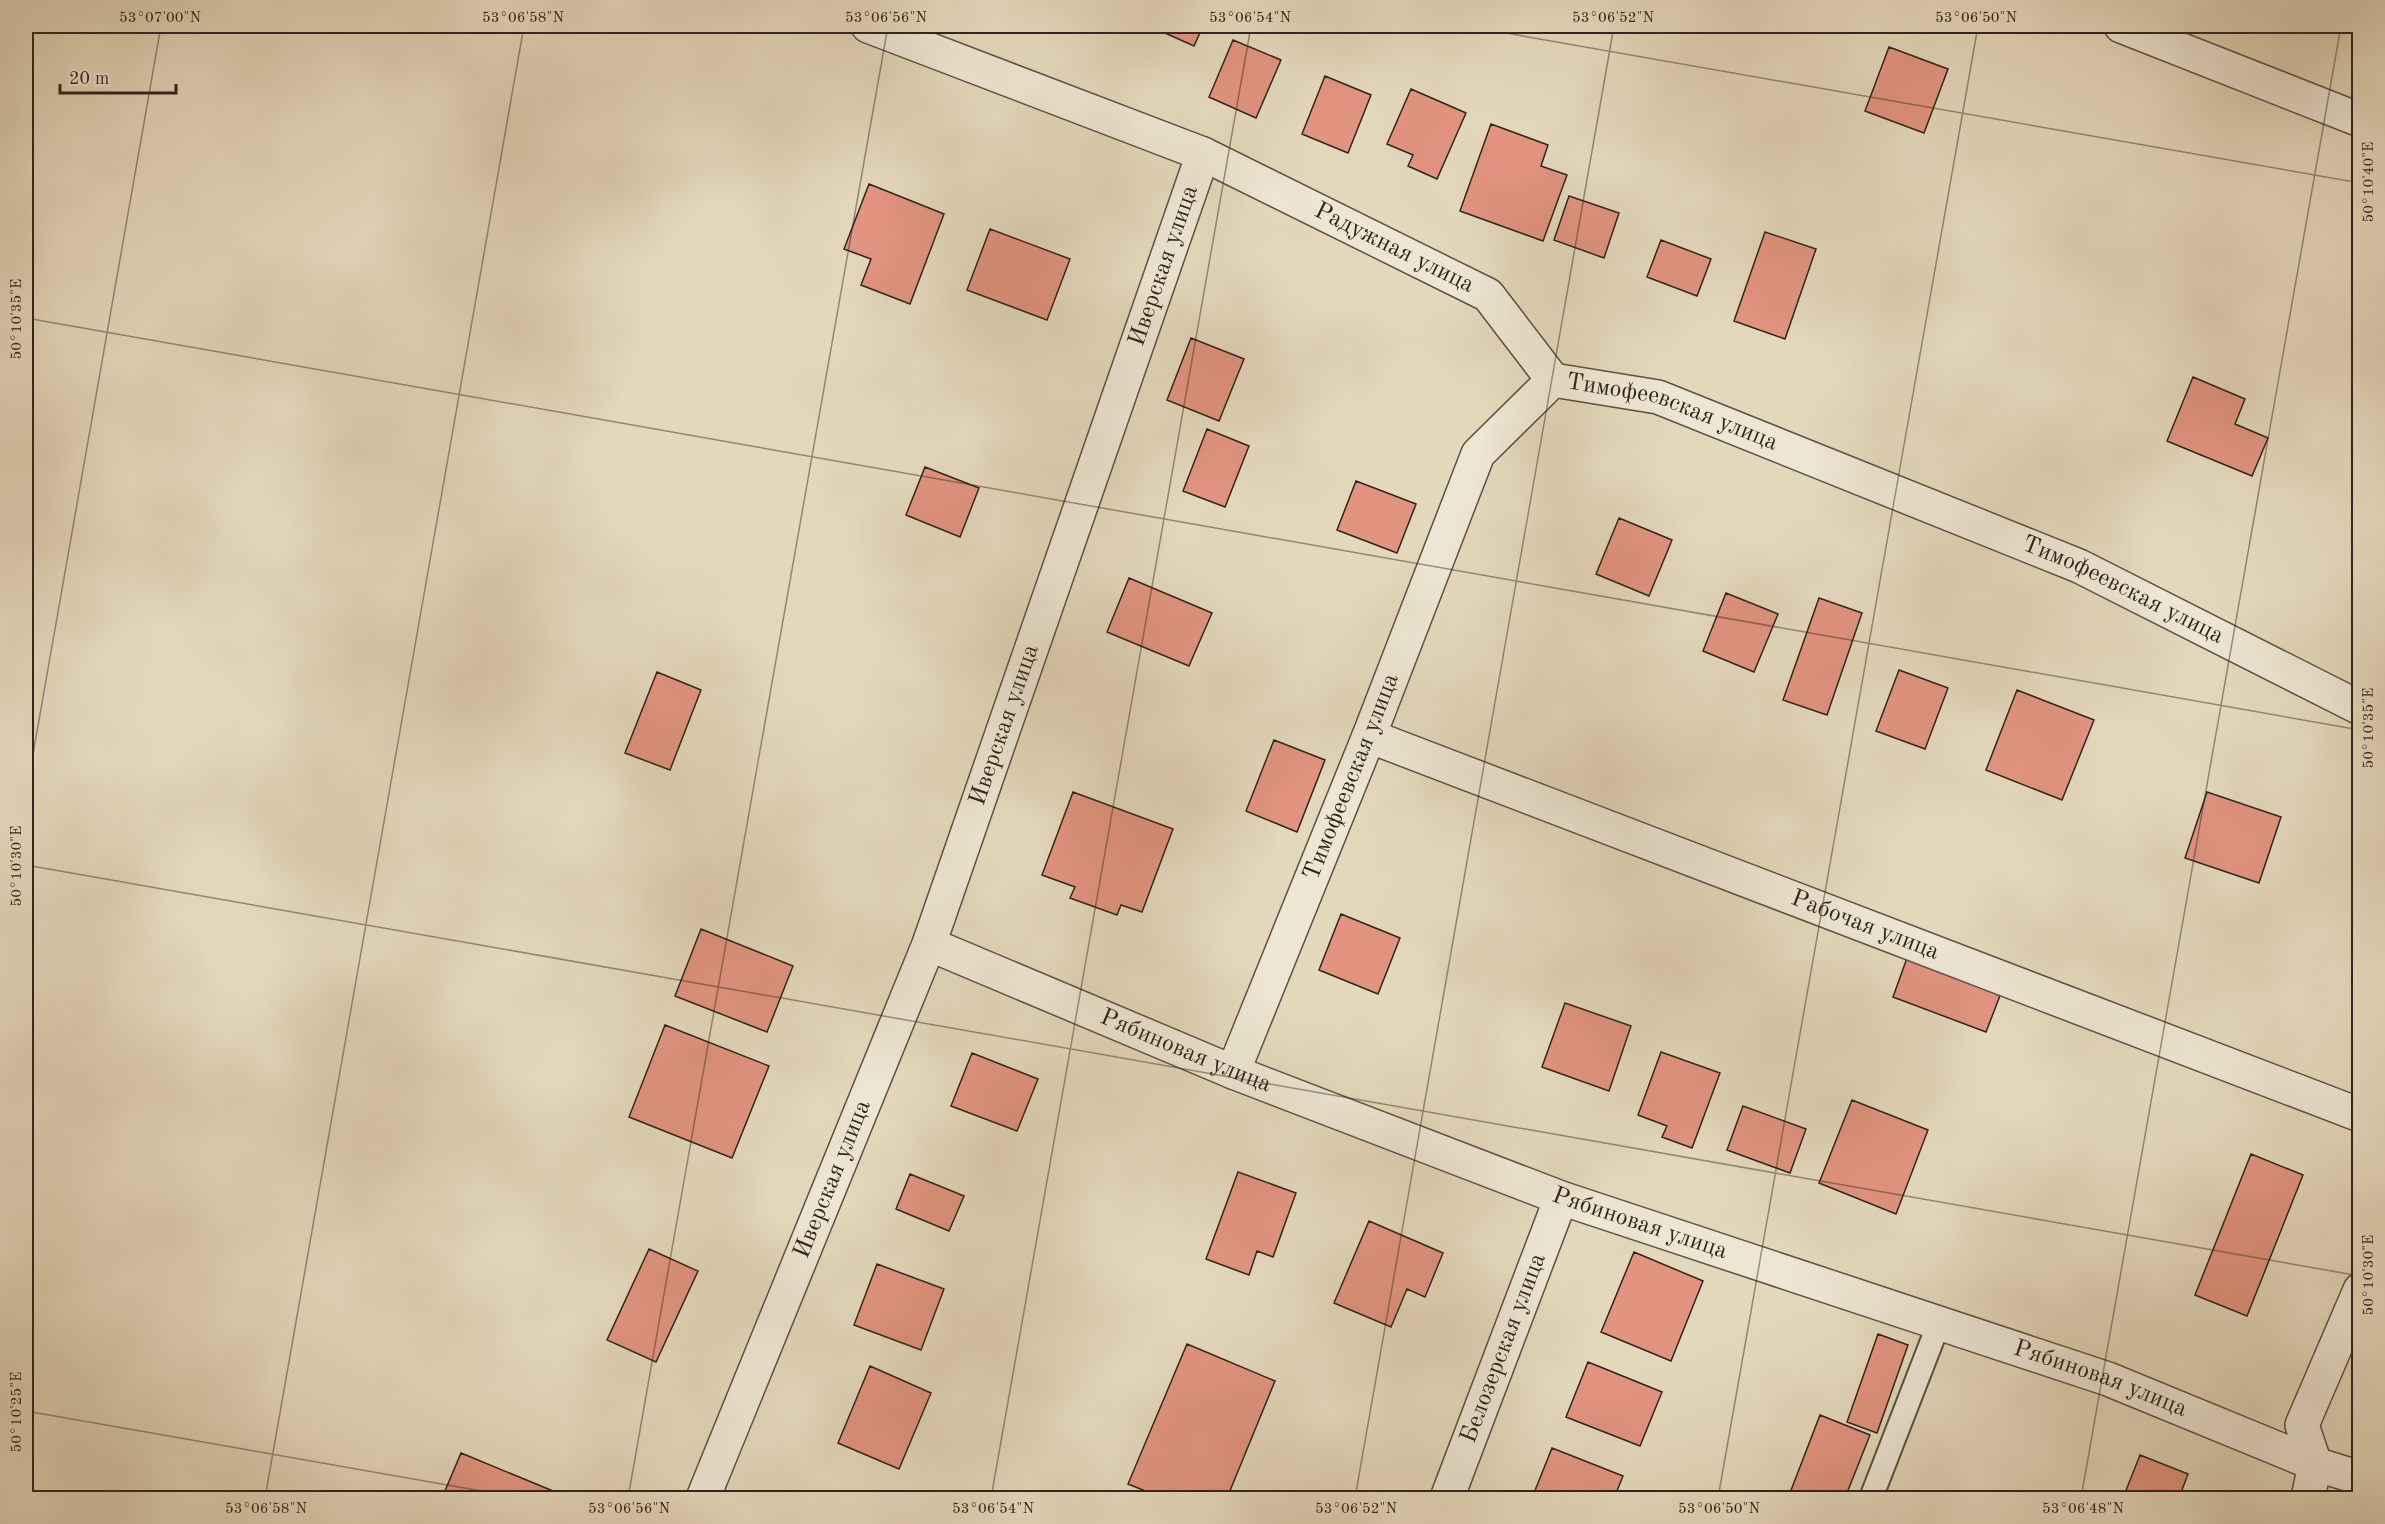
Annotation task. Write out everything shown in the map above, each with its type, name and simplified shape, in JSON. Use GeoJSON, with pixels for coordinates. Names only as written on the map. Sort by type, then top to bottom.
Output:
{"type":"FeatureCollection","features":[{"type":"Feature","properties":{"kind":"street","name":"Иверская улица"},"geometry":{"type":"LineString","coordinates":[[703,1498],[929,944],[1203,154],[868,26]]}},
{"type":"Feature","properties":{"kind":"street"},"geometry":{"type":"LineString","coordinates":[[2121,26],[2360,120]]}},
{"type":"Feature","properties":{"kind":"street","name":"Радужная улица"},"geometry":{"type":"LineString","coordinates":[[1203,154],[1488,295],[1553,380]]}},
{"type":"Feature","properties":{"kind":"street","name":"Тимофеевская улица"},"geometry":{"type":"LineString","coordinates":[[1233,1072],[1369,736],[1478,454],[1553,380],[1658,397],[2079,566],[2360,708]]}},
{"type":"Feature","properties":{"kind":"street","name":"Рабочая улица"},"geometry":{"type":"LineString","coordinates":[[1369,736],[2360,1115]]}},
{"type":"Feature","properties":{"kind":"street","name":"Рябиновая улица"},"geometry":{"type":"LineString","coordinates":[[929,944],[1233,1072],[1561,1198],[2108,1379],[2315,1464],[2360,1478]]}},
{"type":"Feature","properties":{"kind":"street","name":"Белозерская улица"},"geometry":{"type":"LineString","coordinates":[[1447,1498],[1561,1198]]}},
{"type":"Feature","properties":{"kind":"street"},"geometry":{"type":"LineString","coordinates":[[2308,1498],[2315,1464],[2302,1425],[2360,1290]]}},
{"type":"Feature","properties":{"kind":"lane"},"geometry":{"type":"LineString","coordinates":[[1871,1498],[1939,1323]]}},
{"type":"Feature","properties":{"kind":"building"},"geometry":{"type":"Polygon","coordinates":[[[1128,26],[1145,26],[1143,31],[1128,26]]]}},
{"type":"Feature","properties":{"kind":"building"},"geometry":{"type":"Polygon","coordinates":[[[1157,26],[1203,26],[1194,46],[1156,29],[1157,26]]]}},
{"type":"Feature","properties":{"kind":"building"},"geometry":{"type":"Polygon","coordinates":[[[1233,40],[1281,60],[1256,118],[1209,97],[1233,40]]]}},
{"type":"Feature","properties":{"kind":"building"},"geometry":{"type":"Polygon","coordinates":[[[1889,47],[1948,69],[1924,133],[1865,111],[1889,47]]]}},
{"type":"Feature","properties":{"kind":"building"},"geometry":{"type":"Polygon","coordinates":[[[1325,76],[1371,95],[1348,153],[1302,134],[1325,76]]]}},
{"type":"Feature","properties":{"kind":"building"},"geometry":{"type":"Polygon","coordinates":[[[1411,89],[1466,113],[1437,179],[1408,166],[1413,155],[1387,144],[1411,89]]]}},
{"type":"Feature","properties":{"kind":"building"},"geometry":{"type":"Polygon","coordinates":[[[1491,124],[1548,145],[1541,166],[1567,175],[1543,241],[1460,211],[1491,124]]]}},
{"type":"Feature","properties":{"kind":"building"},"geometry":{"type":"Polygon","coordinates":[[[869,184],[944,214],[910,304],[861,285],[871,259],[844,249],[869,184]]]}},
{"type":"Feature","properties":{"kind":"building"},"geometry":{"type":"Polygon","coordinates":[[[1569,196],[1619,213],[1604,258],[1554,240],[1569,196]]]}},
{"type":"Feature","properties":{"kind":"building"},"geometry":{"type":"Polygon","coordinates":[[[990,229],[1070,259],[1047,320],[967,290],[990,229]]]}},
{"type":"Feature","properties":{"kind":"building"},"geometry":{"type":"Polygon","coordinates":[[[1765,232],[1816,249],[1785,339],[1734,321],[1765,232]]]}},
{"type":"Feature","properties":{"kind":"building"},"geometry":{"type":"Polygon","coordinates":[[[1661,240],[1711,259],[1697,296],[1647,277],[1661,240]]]}},
{"type":"Feature","properties":{"kind":"building"},"geometry":{"type":"Polygon","coordinates":[[[1191,338],[1244,359],[1219,421],[1167,400],[1191,338]]]}},
{"type":"Feature","properties":{"kind":"building"},"geometry":{"type":"Polygon","coordinates":[[[2193,377],[2245,399],[2235,424],[2268,438],[2252,476],[2167,441],[2193,377]]]}},
{"type":"Feature","properties":{"kind":"building"},"geometry":{"type":"Polygon","coordinates":[[[1207,429],[1249,446],[1225,507],[1183,491],[1207,429]]]}},
{"type":"Feature","properties":{"kind":"building"},"geometry":{"type":"Polygon","coordinates":[[[925,467],[979,488],[960,537],[906,515],[925,467]]]}},
{"type":"Feature","properties":{"kind":"building"},"geometry":{"type":"Polygon","coordinates":[[[1356,481],[1416,504],[1397,553],[1337,530],[1356,481]]]}},
{"type":"Feature","properties":{"kind":"building"},"geometry":{"type":"Polygon","coordinates":[[[1619,518],[1672,540],[1649,596],[1596,574],[1619,518]]]}},
{"type":"Feature","properties":{"kind":"building"},"geometry":{"type":"Polygon","coordinates":[[[1129,578],[1212,613],[1189,666],[1107,632],[1129,578]]]}},
{"type":"Feature","properties":{"kind":"building"},"geometry":{"type":"Polygon","coordinates":[[[1726,593],[1778,614],[1754,672],[1703,651],[1726,593]]]}},
{"type":"Feature","properties":{"kind":"building"},"geometry":{"type":"Polygon","coordinates":[[[1819,598],[1862,613],[1827,715],[1783,700],[1819,598]]]}},
{"type":"Feature","properties":{"kind":"building"},"geometry":{"type":"Polygon","coordinates":[[[1899,670],[1948,688],[1925,749],[1876,731],[1899,670]]]}},
{"type":"Feature","properties":{"kind":"building"},"geometry":{"type":"Polygon","coordinates":[[[657,672],[701,690],[670,770],[625,753],[657,672]]]}},
{"type":"Feature","properties":{"kind":"building"},"geometry":{"type":"Polygon","coordinates":[[[2017,690],[2094,720],[2062,800],[1986,770],[2017,690]]]}},
{"type":"Feature","properties":{"kind":"building"},"geometry":{"type":"Polygon","coordinates":[[[1274,740],[1325,760],[1297,832],[1246,811],[1274,740]]]}},
{"type":"Feature","properties":{"kind":"building"},"geometry":{"type":"Polygon","coordinates":[[[1073,792],[1173,829],[1142,912],[1121,905],[1117,915],[1070,898],[1075,887],[1042,875],[1073,792]]]}},
{"type":"Feature","properties":{"kind":"building"},"geometry":{"type":"Polygon","coordinates":[[[2207,792],[2281,817],[2259,883],[2185,858],[2207,792]]]}},
{"type":"Feature","properties":{"kind":"building"},"geometry":{"type":"Polygon","coordinates":[[[1341,914],[1400,938],[1378,994],[1319,970],[1341,914]]]}},
{"type":"Feature","properties":{"kind":"building"},"geometry":{"type":"Polygon","coordinates":[[[701,929],[793,966],[767,1032],[675,996],[701,929]]]}},
{"type":"Feature","properties":{"kind":"building"},"geometry":{"type":"Polygon","coordinates":[[[1907,958],[2001,993],[1986,1032],[1893,997],[1907,958]]]}},
{"type":"Feature","properties":{"kind":"building"},"geometry":{"type":"Polygon","coordinates":[[[1565,1003],[1631,1026],[1609,1091],[1542,1067],[1565,1003]]]}},
{"type":"Feature","properties":{"kind":"building"},"geometry":{"type":"Polygon","coordinates":[[[665,1025],[769,1066],[732,1158],[629,1117],[665,1025]]]}},
{"type":"Feature","properties":{"kind":"building"},"geometry":{"type":"Polygon","coordinates":[[[1661,1052],[1720,1073],[1692,1148],[1662,1137],[1667,1126],[1638,1115],[1661,1052]]]}},
{"type":"Feature","properties":{"kind":"building"},"geometry":{"type":"Polygon","coordinates":[[[972,1053],[1038,1079],[1017,1131],[951,1106],[972,1053]]]}},
{"type":"Feature","properties":{"kind":"building"},"geometry":{"type":"Polygon","coordinates":[[[1852,1100],[1928,1130],[1896,1214],[1819,1183],[1852,1100]]]}},
{"type":"Feature","properties":{"kind":"building"},"geometry":{"type":"Polygon","coordinates":[[[1743,1106],[1806,1129],[1790,1173],[1727,1150],[1743,1106]]]}},
{"type":"Feature","properties":{"kind":"building"},"geometry":{"type":"Polygon","coordinates":[[[2251,1154],[2303,1175],[2247,1316],[2195,1295],[2251,1154]]]}},
{"type":"Feature","properties":{"kind":"building"},"geometry":{"type":"Polygon","coordinates":[[[1238,1172],[1296,1193],[1273,1257],[1257,1251],[1249,1275],[1206,1259],[1238,1172]]]}},
{"type":"Feature","properties":{"kind":"building"},"geometry":{"type":"Polygon","coordinates":[[[910,1174],[964,1196],[949,1231],[896,1209],[910,1174]]]}},
{"type":"Feature","properties":{"kind":"building"},"geometry":{"type":"Polygon","coordinates":[[[1369,1221],[1443,1253],[1425,1297],[1407,1289],[1391,1327],[1334,1303],[1369,1221]]]}},
{"type":"Feature","properties":{"kind":"building"},"geometry":{"type":"Polygon","coordinates":[[[649,1249],[698,1271],[656,1362],[607,1340],[649,1249]]]}},
{"type":"Feature","properties":{"kind":"building"},"geometry":{"type":"Polygon","coordinates":[[[1634,1252],[1703,1281],[1671,1361],[1601,1332],[1634,1252]]]}},
{"type":"Feature","properties":{"kind":"building"},"geometry":{"type":"Polygon","coordinates":[[[877,1264],[944,1289],[921,1350],[854,1325],[877,1264]]]}},
{"type":"Feature","properties":{"kind":"building"},"geometry":{"type":"Polygon","coordinates":[[[1878,1334],[1908,1345],[1877,1433],[1847,1422],[1878,1334]]]}},
{"type":"Feature","properties":{"kind":"building"},"geometry":{"type":"Polygon","coordinates":[[[1187,1344],[1275,1381],[1227,1498],[1163,1498],[1128,1484],[1187,1344]]]}},
{"type":"Feature","properties":{"kind":"building"},"geometry":{"type":"Polygon","coordinates":[[[1588,1362],[1662,1392],[1640,1446],[1566,1417],[1588,1362]]]}},
{"type":"Feature","properties":{"kind":"building"},"geometry":{"type":"Polygon","coordinates":[[[870,1366],[931,1393],[899,1469],[838,1443],[870,1366]]]}},
{"type":"Feature","properties":{"kind":"building"},"geometry":{"type":"Polygon","coordinates":[[[1820,1415],[1870,1435],[1845,1498],[1788,1498],[1820,1415]]]}},
{"type":"Feature","properties":{"kind":"building"},"geometry":{"type":"Polygon","coordinates":[[[1552,1448],[1623,1476],[1614,1498],[1532,1498],[1552,1448]]]}},
{"type":"Feature","properties":{"kind":"building"},"geometry":{"type":"Polygon","coordinates":[[[461,1453],[570,1498],[442,1498],[461,1453]]]}},
{"type":"Feature","properties":{"kind":"building"},"geometry":{"type":"Polygon","coordinates":[[[2140,1455],[2188,1474],[2179,1498],[2123,1498],[2140,1455]]]}}]}
